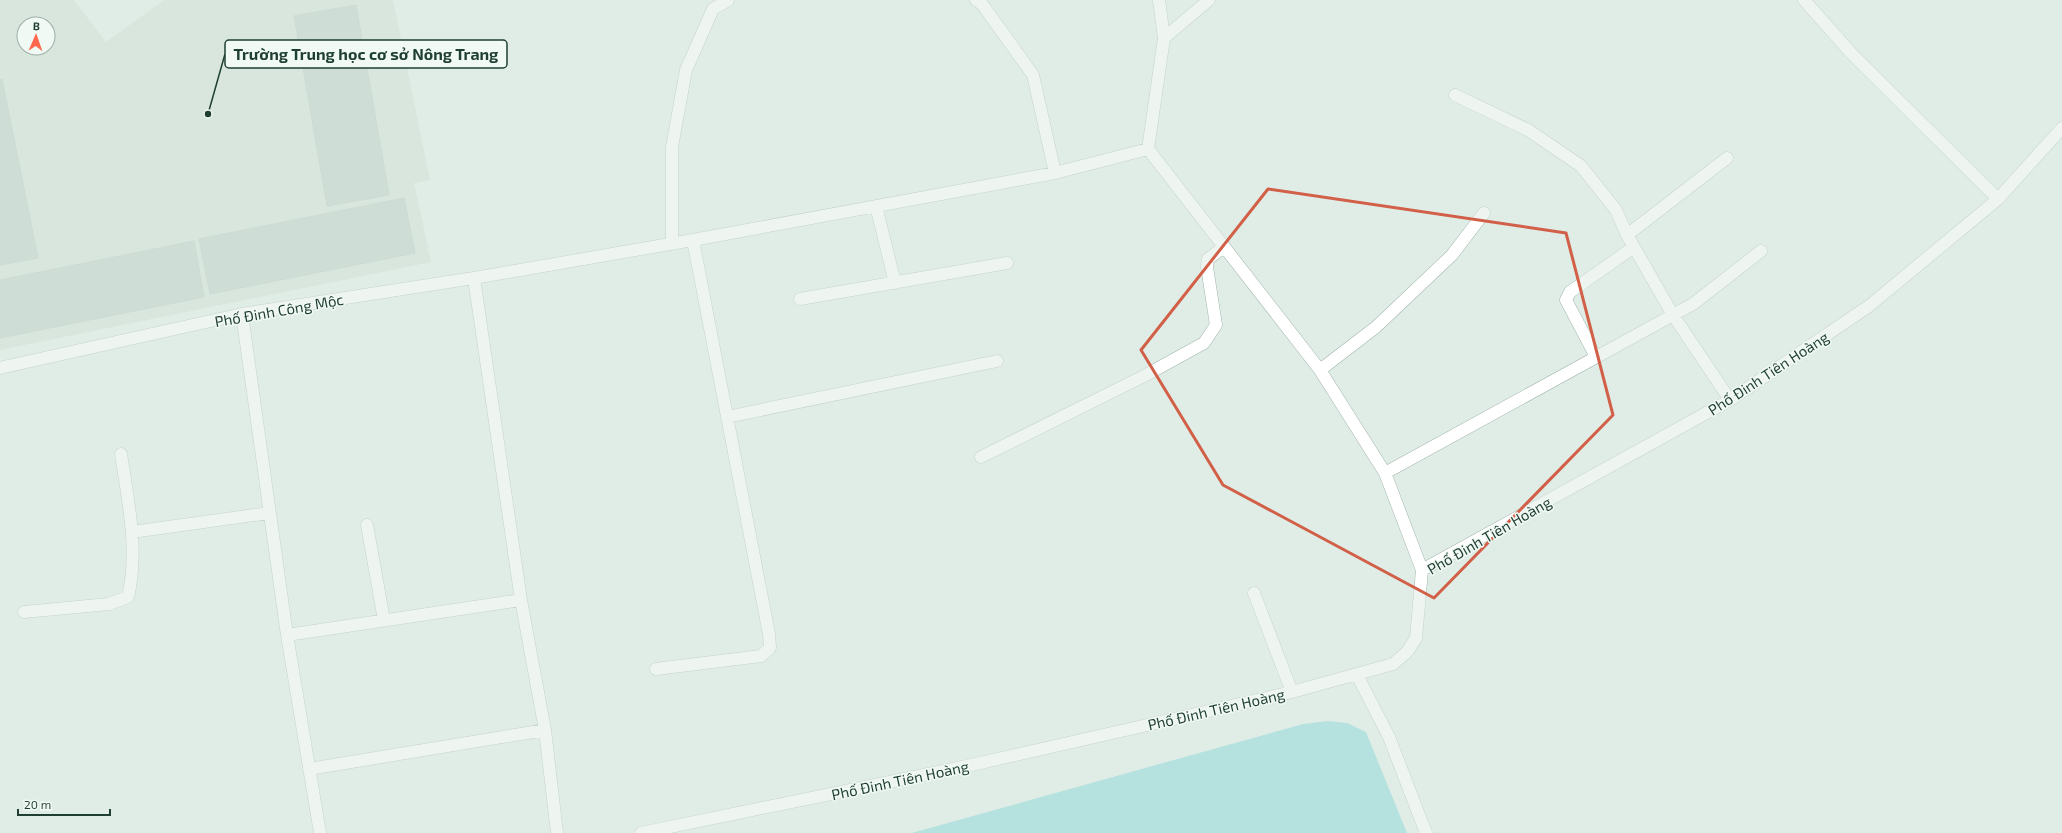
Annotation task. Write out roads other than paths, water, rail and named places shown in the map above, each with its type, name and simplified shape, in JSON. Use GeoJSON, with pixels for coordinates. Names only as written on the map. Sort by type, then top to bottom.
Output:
{"type":"FeatureCollection","features":[{"type":"Feature","properties":{"kind":"street"},"geometry":{"type":"LineString","coordinates":[[672,243],[672,148],[686,70],[713,9],[728,0]]}},
{"type":"Feature","properties":{"kind":"street"},"geometry":{"type":"LineString","coordinates":[[976,0],[982,4],[1033,75],[1055,172]]}},
{"type":"Feature","properties":{"kind":"street"},"geometry":{"type":"LineString","coordinates":[[1159,0],[1164,38],[1148,149],[1320,370],[1385,473],[1422,570]]}},
{"type":"Feature","properties":{"kind":"street"},"geometry":{"type":"LineString","coordinates":[[1164,38],[1210,0]]}},
{"type":"Feature","properties":{"kind":"street"},"geometry":{"type":"LineString","coordinates":[[1804,0],[1852,54],[1998,199]]}},
{"type":"Feature","properties":{"kind":"street"},"geometry":{"type":"LineString","coordinates":[[1454,95],[1528,130],[1581,166],[1616,210],[1627,235],[1673,315],[1730,400]]}},
{"type":"Feature","properties":{"kind":"street","name":"Phố Đinh Tiên Hoàng"},"geometry":{"type":"LineString","coordinates":[[641,833],[967,766],[1292,692],[1393,664],[1406,652],[1416,638],[1422,570],[1730,400],[1869,306],[1998,199],[2062,128]]}},
{"type":"Feature","properties":{"kind":"street","name":"Phố Đinh Công Mộc"},"geometry":{"type":"LineString","coordinates":[[0,368],[242,314],[474,278],[561,261],[693,240],[1055,172],[1148,149]]}},
{"type":"Feature","properties":{"kind":"street"},"geometry":{"type":"LineString","coordinates":[[1627,235],[1727,158]]}},
{"type":"Feature","properties":{"kind":"street"},"geometry":{"type":"LineString","coordinates":[[876,206],[895,283]]}},
{"type":"Feature","properties":{"kind":"street"},"geometry":{"type":"LineString","coordinates":[[1320,370],[1376,327],[1452,255],[1484,213]]}},
{"type":"Feature","properties":{"kind":"street"},"geometry":{"type":"LineString","coordinates":[[656,669],[761,656],[770,648],[769,634],[693,240]]}},
{"type":"Feature","properties":{"kind":"street"},"geometry":{"type":"LineString","coordinates":[[1596,357],[1566,300],[1570,292],[1634,247]]}},
{"type":"Feature","properties":{"kind":"street"},"geometry":{"type":"LineString","coordinates":[[981,457],[1144,376],[1204,343],[1216,325],[1207,267],[1208,259],[1224,248]]}},
{"type":"Feature","properties":{"kind":"street"},"geometry":{"type":"LineString","coordinates":[[1385,473],[1693,304],[1761,251]]}},
{"type":"Feature","properties":{"kind":"street"},"geometry":{"type":"LineString","coordinates":[[800,299],[1007,263]]}},
{"type":"Feature","properties":{"kind":"street"},"geometry":{"type":"LineString","coordinates":[[474,278],[521,600],[545,730],[557,833]]}},
{"type":"Feature","properties":{"kind":"street"},"geometry":{"type":"LineString","coordinates":[[242,314],[287,635],[320,833]]}},
{"type":"Feature","properties":{"kind":"street"},"geometry":{"type":"LineString","coordinates":[[727,417],[997,361]]}},
{"type":"Feature","properties":{"kind":"street"},"geometry":{"type":"LineString","coordinates":[[24,612],[109,604],[128,597],[132,578],[132,532],[121,454]]}},
{"type":"Feature","properties":{"kind":"street"},"geometry":{"type":"LineString","coordinates":[[132,532],[269,513]]}},
{"type":"Feature","properties":{"kind":"street"},"geometry":{"type":"LineString","coordinates":[[367,525],[384,620]]}},
{"type":"Feature","properties":{"kind":"street"},"geometry":{"type":"LineString","coordinates":[[1254,593],[1292,692]]}},
{"type":"Feature","properties":{"kind":"street"},"geometry":{"type":"LineString","coordinates":[[287,635],[521,600]]}},
{"type":"Feature","properties":{"kind":"street"},"geometry":{"type":"LineString","coordinates":[[1357,674],[1389,737],[1426,833]]}},
{"type":"Feature","properties":{"kind":"street"},"geometry":{"type":"LineString","coordinates":[[309,769],[545,730]]}},
{"type":"Feature","properties":{"kind":"water"},"geometry":{"type":"Polygon","coordinates":[[[1328,721],[1347,723],[1366,732],[1407,833],[912,833],[1303,724],[1328,721]]]}},
{"type":"Feature","properties":{"kind":"place","name":"Trường Trung học cơ sở Nông Trang"},"geometry":{"type":"Point","coordinates":[208,114]}}]}
